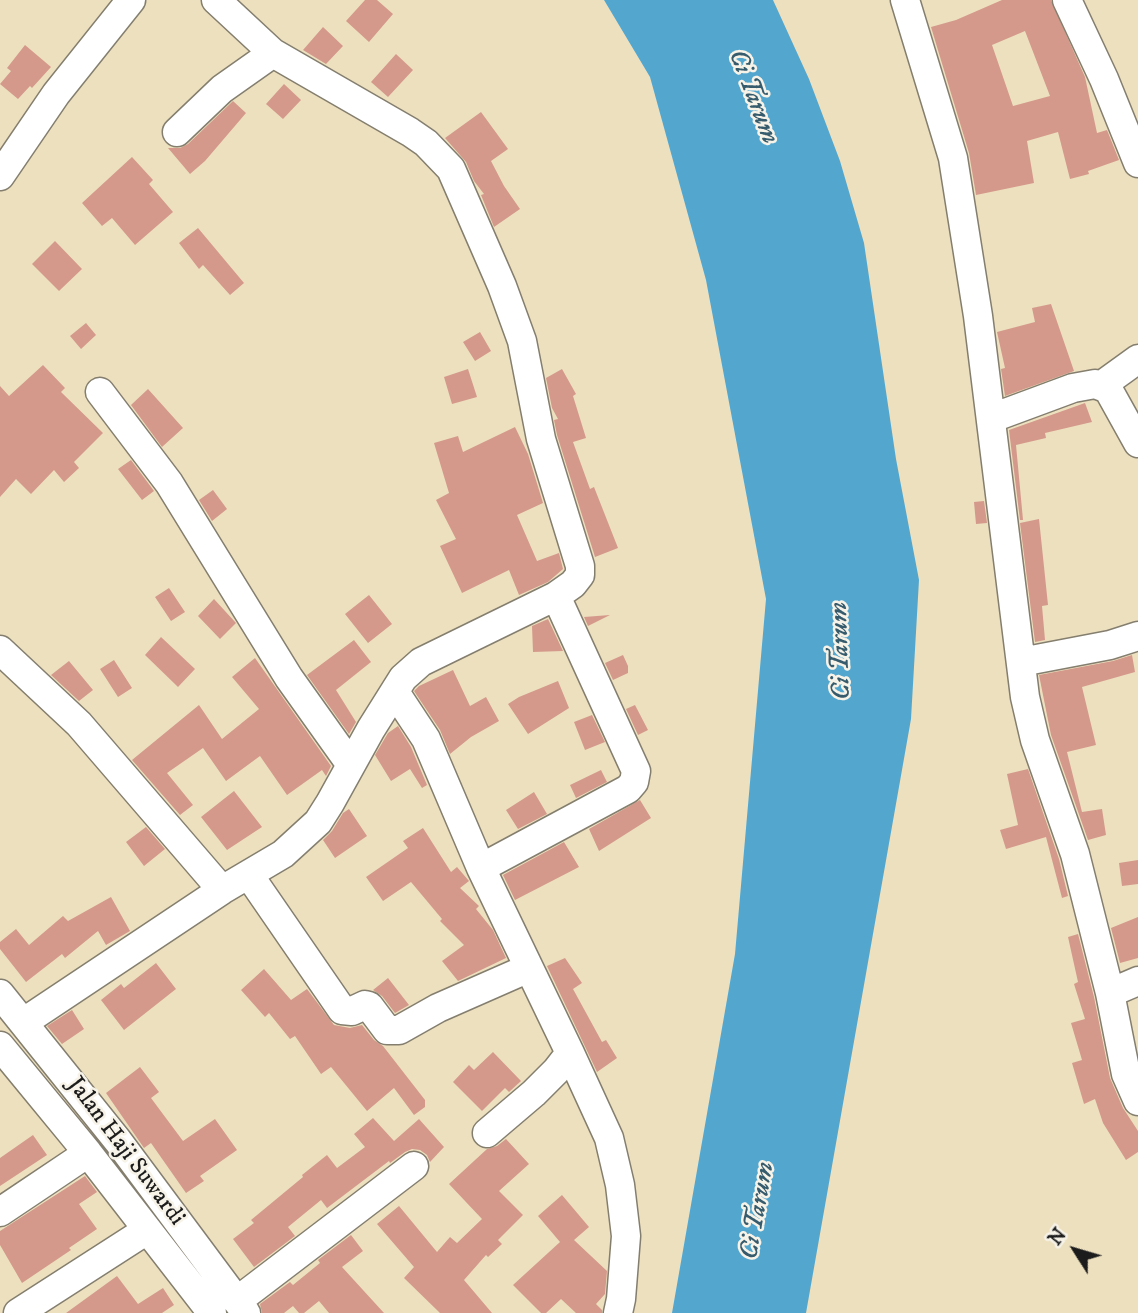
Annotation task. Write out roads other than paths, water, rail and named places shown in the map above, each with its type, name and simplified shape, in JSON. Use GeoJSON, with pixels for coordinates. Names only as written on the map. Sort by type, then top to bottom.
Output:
{"type":"FeatureCollection","features":[{"type":"Feature","properties":{"kind":"street"},"geometry":{"type":"LineString","coordinates":[[0,176],[56,94],[131,0]]}},
{"type":"Feature","properties":{"kind":"street"},"geometry":{"type":"LineString","coordinates":[[24,1023],[222,890],[283,854],[318,822],[403,678],[421,662],[556,596],[573,584],[580,575],[580,566],[541,439],[522,341],[502,286],[451,169],[426,143],[410,132],[273,52],[216,0]]}},
{"type":"Feature","properties":{"kind":"street"},"geometry":{"type":"LineString","coordinates":[[905,0],[953,158],[992,418],[1025,697],[1035,740],[1075,854],[1110,993],[1126,1074],[1138,1101]]}},
{"type":"Feature","properties":{"kind":"street"},"geometry":{"type":"LineString","coordinates":[[1068,0],[1138,163]]}},
{"type":"Feature","properties":{"kind":"street"},"geometry":{"type":"LineString","coordinates":[[177,132],[222,89],[273,52]]}},
{"type":"Feature","properties":{"kind":"street"},"geometry":{"type":"LineString","coordinates":[[1102,385],[1138,359]]}},
{"type":"Feature","properties":{"kind":"street"},"geometry":{"type":"LineString","coordinates":[[992,418],[1073,388],[1095,383],[1102,385],[1113,397],[1138,443]]}},
{"type":"Feature","properties":{"kind":"street"},"geometry":{"type":"LineString","coordinates":[[100,392],[169,484],[289,678],[351,765]]}},
{"type":"Feature","properties":{"kind":"street"},"geometry":{"type":"LineString","coordinates":[[481,868],[628,789],[634,782],[636,771],[556,596]]}},
{"type":"Feature","properties":{"kind":"street"},"geometry":{"type":"LineString","coordinates":[[1021,663],[1110,645],[1138,636]]}},
{"type":"Feature","properties":{"kind":"street"},"geometry":{"type":"LineString","coordinates":[[0,650],[79,724],[222,890]]}},
{"type":"Feature","properties":{"kind":"street"},"geometry":{"type":"LineString","coordinates":[[395,692],[426,739],[481,868],[608,1138],[620,1185],[626,1236],[618,1313]]}},
{"type":"Feature","properties":{"kind":"street"},"geometry":{"type":"LineString","coordinates":[[248,875],[342,1010],[352,1011],[369,1006],[387,1030],[399,1030],[438,1008],[529,968]]}},
{"type":"Feature","properties":{"kind":"street"},"geometry":{"type":"LineString","coordinates":[[1110,993],[1138,981]]}},
{"type":"Feature","properties":{"kind":"street","name":"Jalan Haji Suwardi"},"geometry":{"type":"LineString","coordinates":[[0,994],[118,1141],[223,1310]]}},
{"type":"Feature","properties":{"kind":"street"},"geometry":{"type":"LineString","coordinates":[[0,1046],[147,1230],[223,1310],[414,1166]]}},
{"type":"Feature","properties":{"kind":"street"},"geometry":{"type":"LineString","coordinates":[[487,1133],[534,1093],[570,1053]]}},
{"type":"Feature","properties":{"kind":"street"},"geometry":{"type":"LineString","coordinates":[[1,1209],[88,1153]]}},
{"type":"Feature","properties":{"kind":"street"},"geometry":{"type":"LineString","coordinates":[[18,1313],[147,1230]]}},
{"type":"Feature","properties":{"kind":"water","name":"Ci Tarum"},"geometry":{"type":"Polygon","coordinates":[[[604,0],[773,0],[809,79],[840,161],[864,243],[896,459],[919,580],[911,719],[806,1313],[672,1313],[735,954],[766,599],[706,280],[650,77],[604,0]]]}}]}
